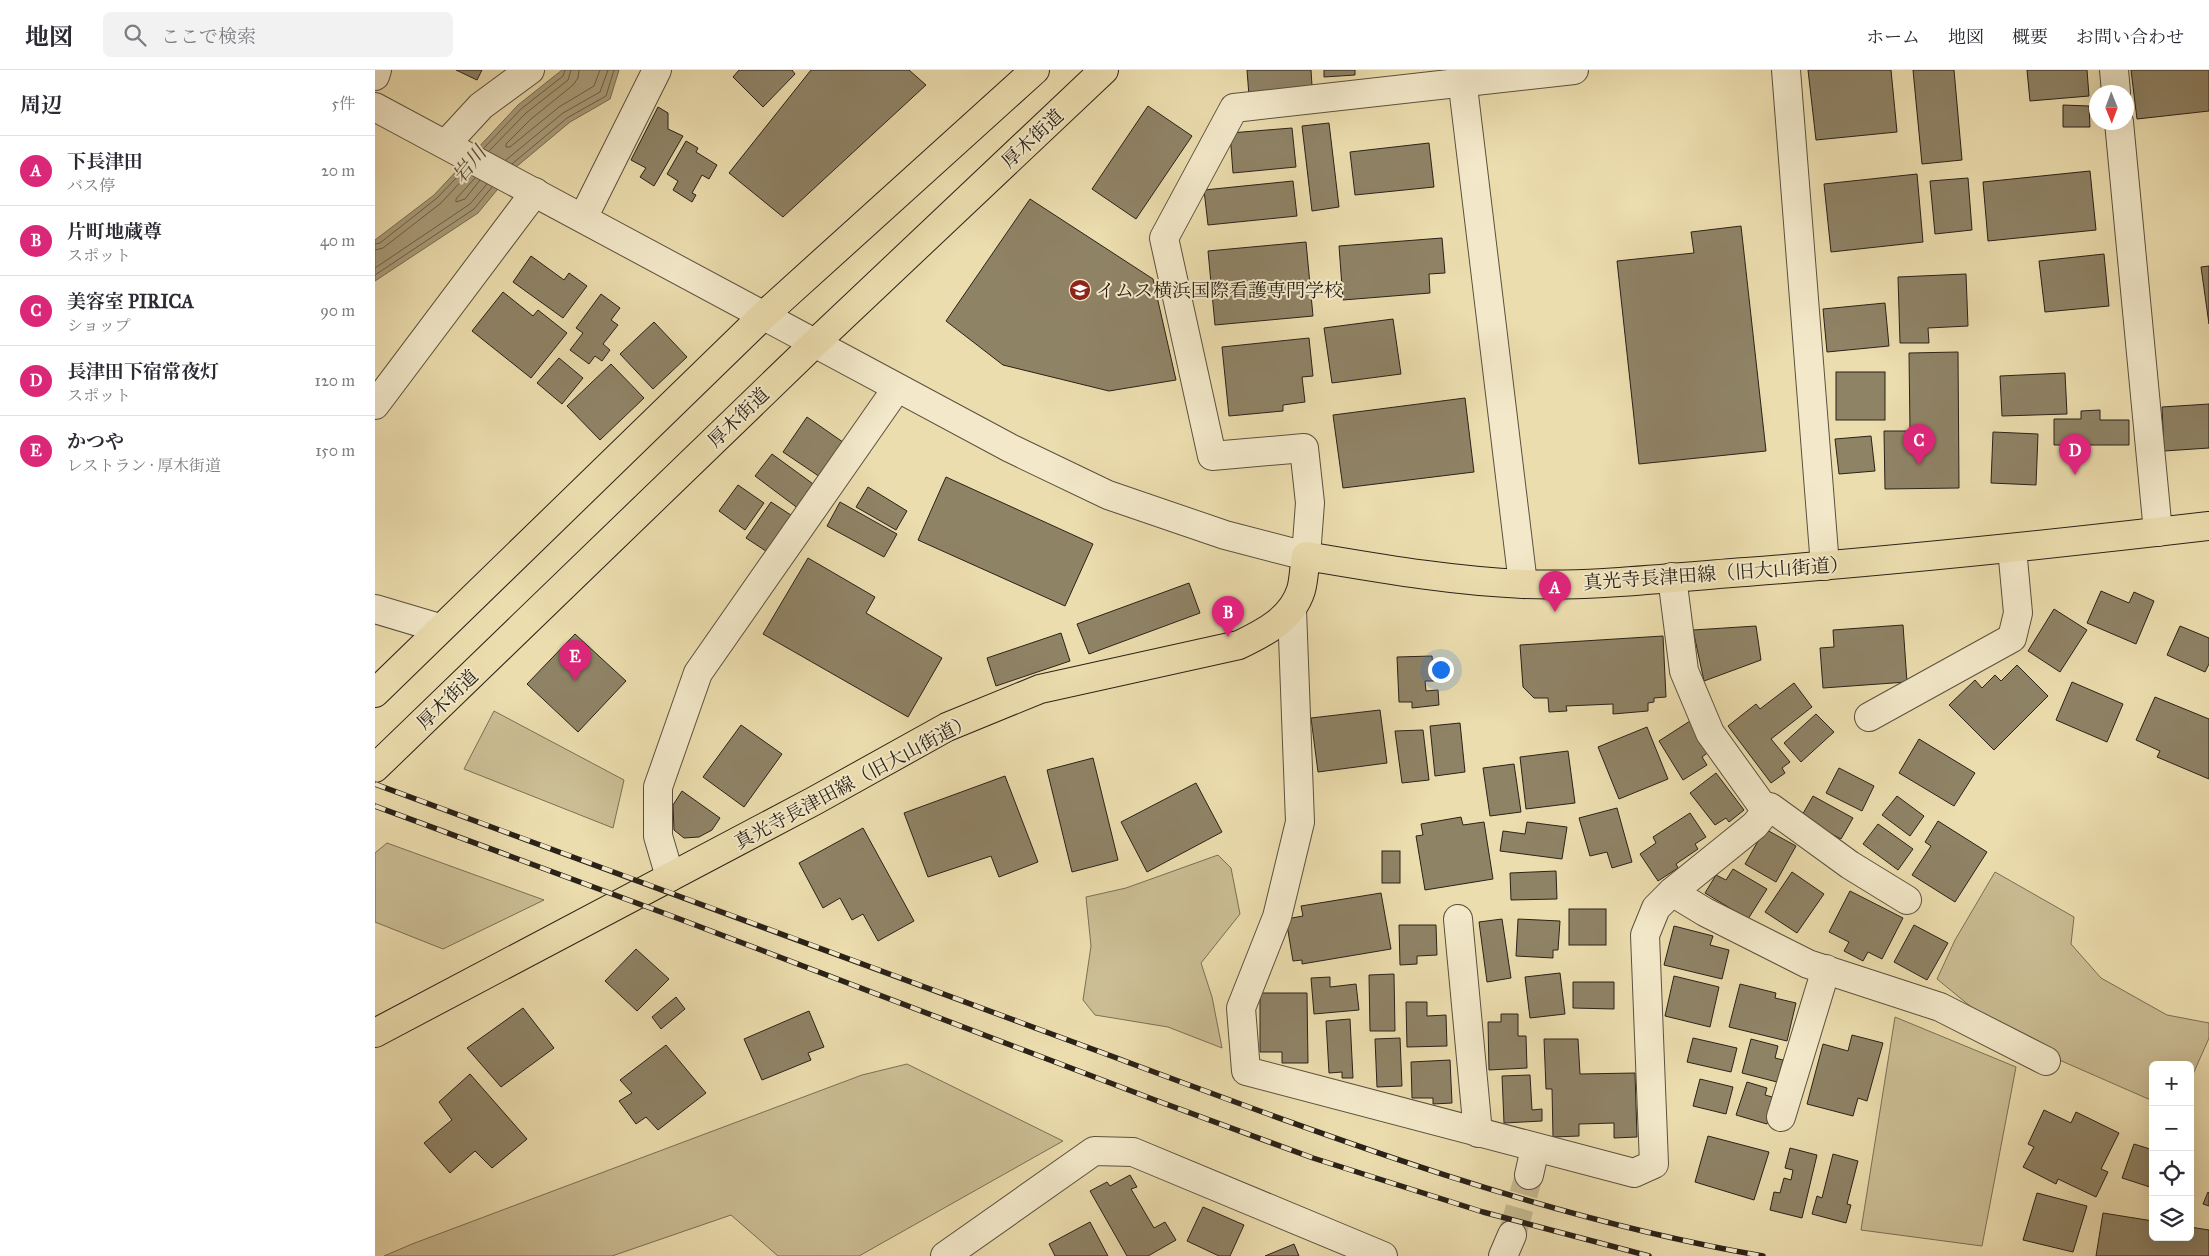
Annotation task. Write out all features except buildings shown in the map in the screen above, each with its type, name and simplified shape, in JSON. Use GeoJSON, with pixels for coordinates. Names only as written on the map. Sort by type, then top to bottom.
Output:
{"type":"FeatureCollection","features":[{"type":"Feature","properties":{"kind":"main road"},"geometry":{"type":"LineString","coordinates":[[375,693],[439,628],[763,316],[1035,70]]}},
{"type":"Feature","properties":{"kind":"main road","name":"厚木街道"},"geometry":{"type":"LineString","coordinates":[[375,768],[814,344],[1104,70]]}},
{"type":"Feature","properties":{"kind":"main road","name":"真光寺長津田線（旧大山街道）"},"geometry":{"type":"LineString","coordinates":[[375,1033],[823,796],[947,727],[1040,689],[1239,645],[1267,632],[1291,610],[1301,590],[1306,556],[1438,576],[1523,584],[1672,578],[1825,566],[2209,526]]}},
{"type":"Feature","properties":{"kind":"street"},"geometry":{"type":"LineString","coordinates":[[375,76],[377,70]]}},
{"type":"Feature","properties":{"kind":"street"},"geometry":{"type":"LineString","coordinates":[[449,146],[481,106],[530,70]]}},
{"type":"Feature","properties":{"kind":"street"},"geometry":{"type":"LineString","coordinates":[[583,218],[657,70]]}},
{"type":"Feature","properties":{"kind":"street"},"geometry":{"type":"LineString","coordinates":[[375,107],[1010,448],[1108,495],[1225,534],[1306,556],[1310,503],[1304,448],[1212,456],[1164,238],[1234,108],[1462,76],[1574,70]]}},
{"type":"Feature","properties":{"kind":"street"},"geometry":{"type":"LineString","coordinates":[[1786,70],[1825,566]]}},
{"type":"Feature","properties":{"kind":"street"},"geometry":{"type":"LineString","coordinates":[[2114,70],[2115,85]]}},
{"type":"Feature","properties":{"kind":"street"},"geometry":{"type":"LineString","coordinates":[[1462,76],[1523,584]]}},
{"type":"Feature","properties":{"kind":"street"},"geometry":{"type":"LineString","coordinates":[[2120,130],[2158,532]]}},
{"type":"Feature","properties":{"kind":"street"},"geometry":{"type":"LineString","coordinates":[[375,405],[532,190]]}},
{"type":"Feature","properties":{"kind":"street"},"geometry":{"type":"LineString","coordinates":[[670,877],[658,836],[659,787],[698,673],[897,388]]}},
{"type":"Feature","properties":{"kind":"street"},"geometry":{"type":"LineString","coordinates":[[1869,717],[2012,638],[2018,613],[2012,548]]}},
{"type":"Feature","properties":{"kind":"street"},"geometry":{"type":"LineString","coordinates":[[1291,610],[1300,822],[1277,917],[1241,1008],[1246,1071],[1633,1173],[1654,1164],[1645,935],[1656,908],[1672,892],[1755,825],[1766,811],[1710,733],[1684,670],[1672,578]]}},
{"type":"Feature","properties":{"kind":"street"},"geometry":{"type":"LineString","coordinates":[[375,609],[439,628]]}},
{"type":"Feature","properties":{"kind":"street"},"geometry":{"type":"LineString","coordinates":[[1771,807],[1850,865],[1907,900]]}},
{"type":"Feature","properties":{"kind":"street"},"geometry":{"type":"LineString","coordinates":[[1672,892],[1705,912],[1808,964],[1940,1007],[2046,1060]]}},
{"type":"Feature","properties":{"kind":"street"},"geometry":{"type":"LineString","coordinates":[[1458,919],[1478,1133]]}},
{"type":"Feature","properties":{"kind":"street"},"geometry":{"type":"LineString","coordinates":[[1781,1117],[1826,969]]}},
{"type":"Feature","properties":{"kind":"street"},"geometry":{"type":"LineString","coordinates":[[1529,1175],[1535,1148]]}},
{"type":"Feature","properties":{"kind":"street"},"geometry":{"type":"LineString","coordinates":[[945,1256],[1094,1151],[1133,1152],[1383,1256]]}},
{"type":"Feature","properties":{"kind":"shaded area"},"geometry":{"type":"Polygon","coordinates":[[[494,711],[624,780],[613,828],[464,769],[494,711]]]}},
{"type":"Feature","properties":{"kind":"shaded area"},"geometry":{"type":"Polygon","coordinates":[[[387,843],[544,900],[443,949],[375,922],[375,853],[387,843]]]}},
{"type":"Feature","properties":{"kind":"shaded area"},"geometry":{"type":"Polygon","coordinates":[[[1218,855],[1231,868],[1240,914],[1201,963],[1212,997],[1222,1048],[1168,1027],[1095,1015],[1083,1000],[1091,946],[1086,897],[1126,888],[1218,855]]]}},
{"type":"Feature","properties":{"kind":"shaded area"},"geometry":{"type":"Polygon","coordinates":[[[1995,872],[2074,917],[2071,944],[2101,978],[2167,1015],[2209,1023],[2209,1038],[2194,1072],[2194,1061],[2149,1061],[2149,1099],[2057,1059],[1970,1006],[1937,979],[1955,940],[1995,872]]]}},
{"type":"Feature","properties":{"kind":"shaded area"},"geometry":{"type":"Polygon","coordinates":[[[1895,1017],[2016,1067],[1982,1246],[1861,1230],[1895,1017]]]}},
{"type":"Feature","properties":{"kind":"shaded area"},"geometry":{"type":"Polygon","coordinates":[[[907,1064],[1063,1141],[859,1256],[778,1256],[731,1215],[612,1256],[384,1256],[862,1075],[907,1064]]]}},
{"type":"Feature","properties":{"kind":"water","name":"岩川"},"geometry":{"type":"Polygon","coordinates":[[[562,70],[619,70],[610,99],[570,122],[516,167],[478,213],[375,281],[375,240],[434,195],[518,105],[562,70]]]}},
{"type":"Feature","properties":{"kind":"tunnel"},"geometry":{"type":"LineString","coordinates":[[1512,1235],[1529,1175]]}},
{"type":"Feature","properties":{"kind":"railway"},"geometry":{"type":"LineString","coordinates":[[375,784],[1342,1140],[1508,1195],[1677,1239],[1763,1256]]}},
{"type":"Feature","properties":{"kind":"railway"},"geometry":{"type":"LineString","coordinates":[[375,806],[1313,1158],[1483,1212],[1649,1256]]}},
{"type":"Feature","properties":{"kind":"place","name":"イムス横浜国際看護専門学校"},"geometry":{"type":"Point","coordinates":[1080,290]}},
{"type":"Feature","properties":{"kind":"place","name":"美容室 PIRICA"},"geometry":{"type":"Point","coordinates":[1919,465]}},
{"type":"Feature","properties":{"kind":"place","name":"長津田下宿常夜灯"},"geometry":{"type":"Point","coordinates":[2075,475]}},
{"type":"Feature","properties":{"kind":"place","name":"下長津田"},"geometry":{"type":"Point","coordinates":[1555,612]}},
{"type":"Feature","properties":{"kind":"place","name":"片町地蔵尊"},"geometry":{"type":"Point","coordinates":[1228,637]}},
{"type":"Feature","properties":{"kind":"place","name":"かつや"},"geometry":{"type":"Point","coordinates":[575,681]}}]}
